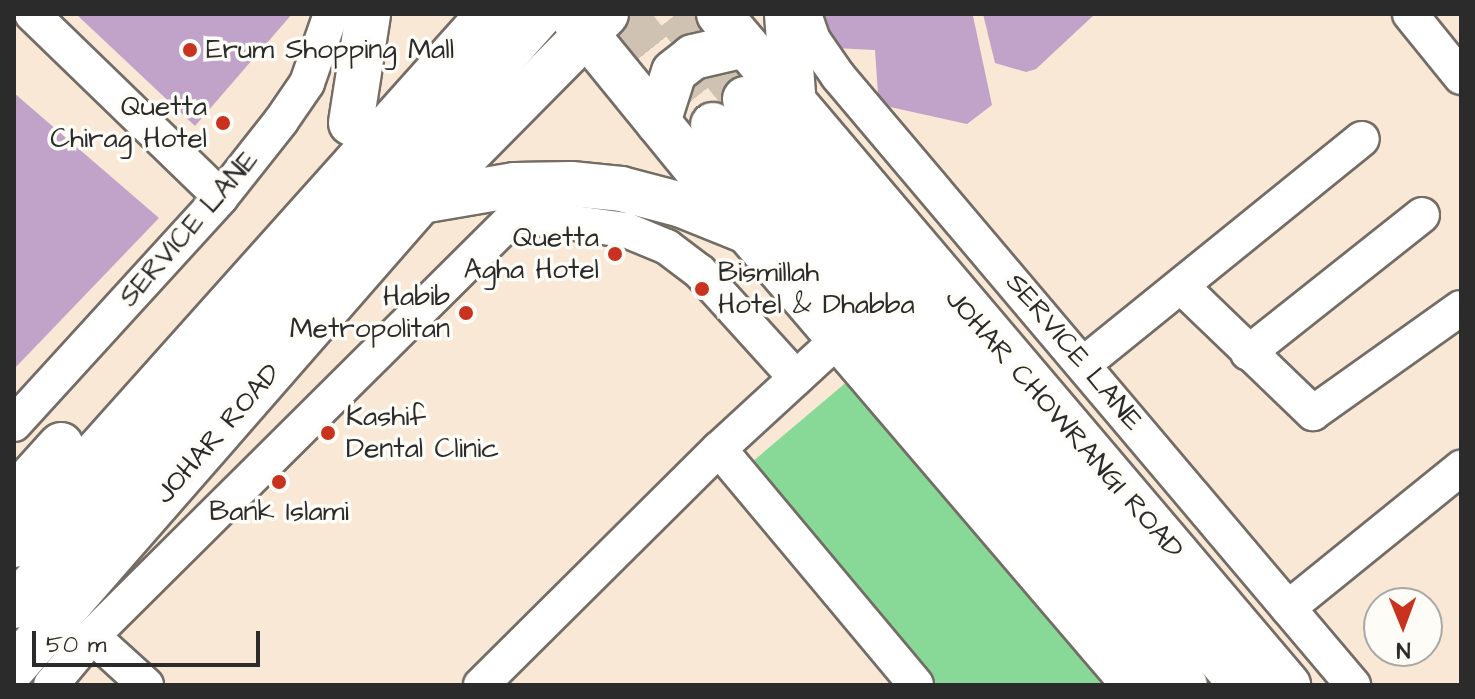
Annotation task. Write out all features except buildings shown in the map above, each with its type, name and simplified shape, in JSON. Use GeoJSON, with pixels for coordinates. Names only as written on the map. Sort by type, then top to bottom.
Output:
{"type":"FeatureCollection","features":[{"type":"Feature","properties":{"kind":"main road"},"geometry":{"type":"LineString","coordinates":[[14,497],[351,123],[456,14]]}},
{"type":"Feature","properties":{"kind":"main road"},"geometry":{"type":"LineString","coordinates":[[14,545],[489,14]]}},
{"type":"Feature","properties":{"kind":"main road"},"geometry":{"type":"LineString","coordinates":[[14,606],[541,14]]}},
{"type":"Feature","properties":{"kind":"main road"},"geometry":{"type":"LineString","coordinates":[[587,20],[658,122],[748,232],[841,337],[1135,685]]}},
{"type":"Feature","properties":{"kind":"main road","name":"JOHAR ROAD"},"geometry":{"type":"LineString","coordinates":[[14,667],[421,201],[587,20]]}},
{"type":"Feature","properties":{"kind":"main road"},"geometry":{"type":"LineString","coordinates":[[794,107],[798,28]]}},
{"type":"Feature","properties":{"kind":"main road"},"geometry":{"type":"LineString","coordinates":[[658,122],[674,72],[732,29]]}},
{"type":"Feature","properties":{"kind":"main road","name":"JOHAR CHOWRANGI ROAD"},"geometry":{"type":"LineString","coordinates":[[732,29],[794,107],[1288,685]]}},
{"type":"Feature","properties":{"kind":"main road"},"geometry":{"type":"LineString","coordinates":[[346,31],[351,123]]}},
{"type":"Feature","properties":{"kind":"main road","name":"JOHAR CHOWRANGI ROAD"},"geometry":{"type":"LineString","coordinates":[[1185,685],[729,112],[1242,685]]}},
{"type":"Feature","properties":{"kind":"main road"},"geometry":{"type":"LineString","coordinates":[[421,201],[516,200],[621,189],[682,205],[748,232]]}},
{"type":"Feature","properties":{"kind":"street"},"geometry":{"type":"LineString","coordinates":[[32,14],[221,197]]}},
{"type":"Feature","properties":{"kind":"street"},"geometry":{"type":"LineString","coordinates":[[1410,14],[1461,77]]}},
{"type":"Feature","properties":{"kind":"street","name":"SERVICE LANE"},"geometry":{"type":"LineString","coordinates":[[798,28],[1085,363],[1353,685]]}},
{"type":"Feature","properties":{"kind":"street","name":"SERVICE LANE"},"geometry":{"type":"LineString","coordinates":[[14,424],[221,197],[346,31]]}},
{"type":"Feature","properties":{"kind":"street"},"geometry":{"type":"LineString","coordinates":[[1085,363],[1362,139]]}},
{"type":"Feature","properties":{"kind":"street"},"geometry":{"type":"LineString","coordinates":[[51,685],[92,636],[516,200],[626,230],[667,247],[700,272],[796,378]]}},
{"type":"Feature","properties":{"kind":"street"},"geometry":{"type":"LineString","coordinates":[[1248,353],[1422,215]]}},
{"type":"Feature","properties":{"kind":"street"},"geometry":{"type":"LineString","coordinates":[[1182,287],[1306,411],[1321,411],[1461,308]]}},
{"type":"Feature","properties":{"kind":"street"},"geometry":{"type":"LineString","coordinates":[[488,682],[719,449],[841,337]]}},
{"type":"Feature","properties":{"kind":"street"},"geometry":{"type":"LineString","coordinates":[[719,449],[916,685]]}},
{"type":"Feature","properties":{"kind":"street"},"geometry":{"type":"LineString","coordinates":[[1288,608],[1461,468]]}},
{"type":"Feature","properties":{"kind":"street"},"geometry":{"type":"LineString","coordinates":[[92,636],[146,685]]}},
{"type":"Feature","properties":{"kind":"green space"},"geometry":{"type":"Polygon","coordinates":[[[862,369],[1130,685],[929,685],[745,468],[862,369]]]}},
{"type":"Feature","properties":{"kind":"tunnel"},"geometry":{"type":"LineString","coordinates":[[624,14],[713,125]]}},
{"type":"Feature","properties":{"kind":"tunnel"},"geometry":{"type":"LineString","coordinates":[[676,14],[745,99]]}},
{"type":"Feature","properties":{"kind":"place","name":"Erum Shopping Mall"},"geometry":{"type":"Point","coordinates":[190,50]}},
{"type":"Feature","properties":{"kind":"place","name":"Quetta Chirag Hotel"},"geometry":{"type":"Point","coordinates":[223,123]}},
{"type":"Feature","properties":{"kind":"place","name":"Quetta Agha Hotel"},"geometry":{"type":"Point","coordinates":[615,254]}},
{"type":"Feature","properties":{"kind":"place","name":"Bismillah Hotel & Dhabba"},"geometry":{"type":"Point","coordinates":[702,289]}},
{"type":"Feature","properties":{"kind":"place","name":"Habib Metropolitan"},"geometry":{"type":"Point","coordinates":[466,313]}},
{"type":"Feature","properties":{"kind":"place","name":"Kashif Dental Clinic"},"geometry":{"type":"Point","coordinates":[328,433]}},
{"type":"Feature","properties":{"kind":"place","name":"Bank Islami"},"geometry":{"type":"Point","coordinates":[279,482]}}]}
